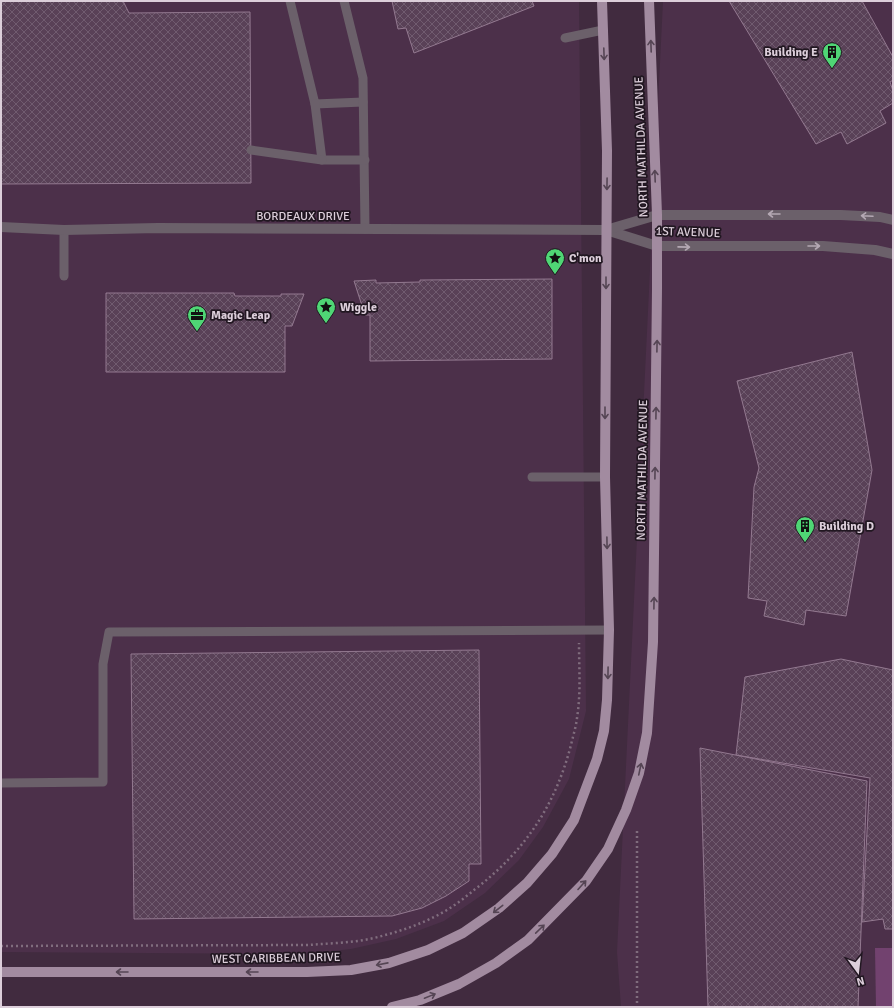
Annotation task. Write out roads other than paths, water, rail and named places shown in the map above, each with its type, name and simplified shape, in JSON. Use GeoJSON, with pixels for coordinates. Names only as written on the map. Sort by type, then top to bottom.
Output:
{"type":"FeatureCollection","features":[{"type":"Feature","properties":{"kind":"main road"},"geometry":{"type":"LineString","coordinates":[[602,1],[607,151],[605,477],[609,630]]}},
{"type":"Feature","properties":{"kind":"main road","name":"NORTH MATHILDA AVENUE"},"geometry":{"type":"LineString","coordinates":[[392,1007],[420,1000],[459,984],[496,963],[528,940],[586,881],[608,848],[626,810],[639,773],[647,733],[654,642],[657,215],[649,1]]}},
{"type":"Feature","properties":{"kind":"main road","name":"WEST CARIBBEAN DRIVE"},"geometry":{"type":"LineString","coordinates":[[1,972],[307,972],[351,970],[389,963],[428,950],[463,933],[499,908],[527,882],[552,854],[574,820],[597,759],[604,732],[607,700],[609,630]]}},
{"type":"Feature","properties":{"kind":"street","name":"1ST AVENUE"},"geometry":{"type":"LineString","coordinates":[[606,230],[657,215],[841,215],[880,217],[893,220]]}},
{"type":"Feature","properties":{"kind":"street","name":"BORDEAUX DRIVE"},"geometry":{"type":"LineString","coordinates":[[1,227],[64,230],[158,228],[606,230]]}},
{"type":"Feature","properties":{"kind":"street","name":"1ST AVENUE"},"geometry":{"type":"LineString","coordinates":[[606,230],[657,246],[823,246],[875,250],[893,254]]}},
{"type":"Feature","properties":{"kind":"lane"},"geometry":{"type":"LineString","coordinates":[[290,1],[315,104],[322,160]]}},
{"type":"Feature","properties":{"kind":"lane"},"geometry":{"type":"LineString","coordinates":[[344,1],[363,78],[365,229]]}},
{"type":"Feature","properties":{"kind":"lane"},"geometry":{"type":"LineString","coordinates":[[565,38],[603,30]]}},
{"type":"Feature","properties":{"kind":"lane"},"geometry":{"type":"LineString","coordinates":[[315,104],[363,102]]}},
{"type":"Feature","properties":{"kind":"lane"},"geometry":{"type":"LineString","coordinates":[[251,150],[322,160],[365,160]]}},
{"type":"Feature","properties":{"kind":"lane"},"geometry":{"type":"LineString","coordinates":[[64,230],[64,276]]}},
{"type":"Feature","properties":{"kind":"lane"},"geometry":{"type":"LineString","coordinates":[[532,477],[605,477]]}},
{"type":"Feature","properties":{"kind":"lane"},"geometry":{"type":"LineString","coordinates":[[1,783],[103,782],[103,664],[109,632],[609,630]]}},
{"type":"Feature","properties":{"kind":"place","name":"Building E"},"geometry":{"type":"Point","coordinates":[832,69]}},
{"type":"Feature","properties":{"kind":"place","name":"C'mon"},"geometry":{"type":"Point","coordinates":[555,275]}},
{"type":"Feature","properties":{"kind":"place","name":"Wiggle"},"geometry":{"type":"Point","coordinates":[326,324]}},
{"type":"Feature","properties":{"kind":"place","name":"Magic Leap"},"geometry":{"type":"Point","coordinates":[197,332]}},
{"type":"Feature","properties":{"kind":"place","name":"Building D"},"geometry":{"type":"Point","coordinates":[805,543]}}]}
